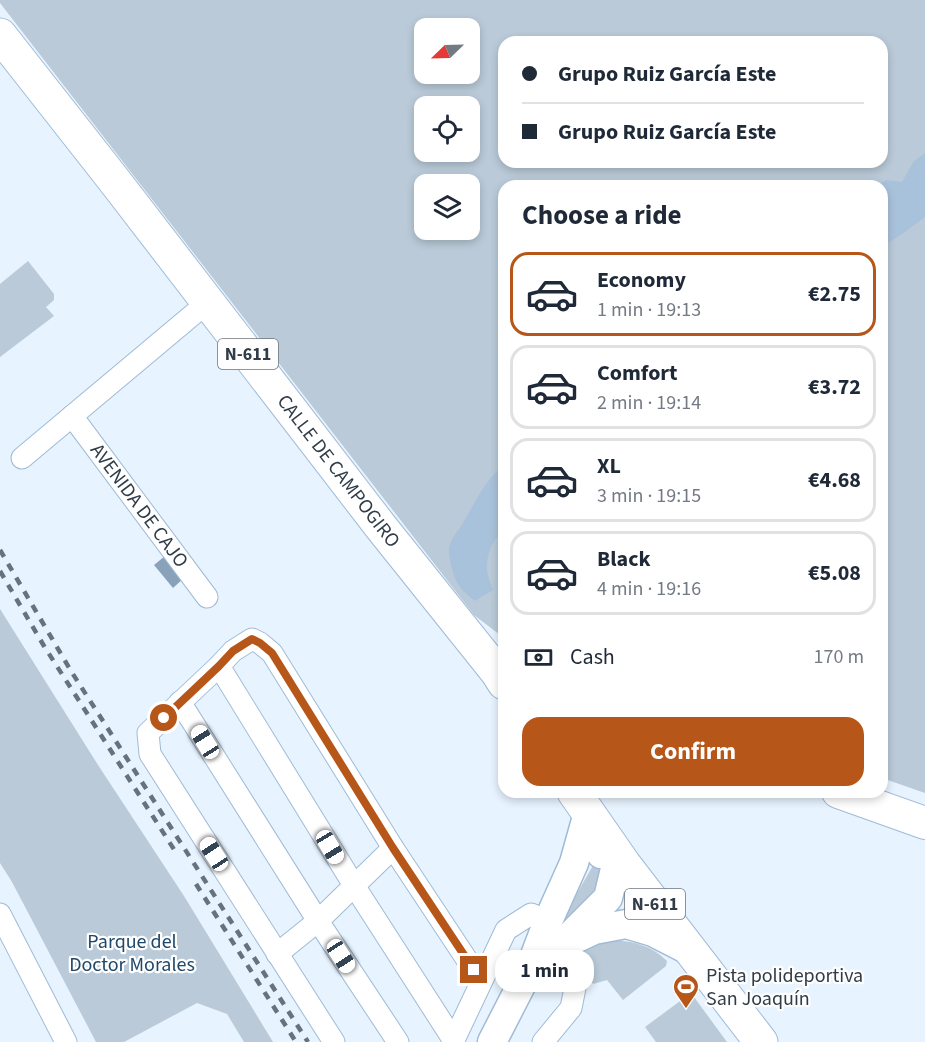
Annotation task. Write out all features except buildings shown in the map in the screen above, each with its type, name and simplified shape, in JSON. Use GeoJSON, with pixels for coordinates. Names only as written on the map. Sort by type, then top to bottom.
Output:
{"type":"FeatureCollection","features":[{"type":"Feature","properties":{"kind":"highway","name":"CALLE DE CAMPOGIRO"},"geometry":{"type":"LineString","coordinates":[[0,35],[381,527],[498,671]]}},
{"type":"Feature","properties":{"kind":"highway","name":"N-611"},"geometry":{"type":"LineString","coordinates":[[581,802],[618,856],[761,1042]]}},
{"type":"Feature","properties":{"kind":"main road"},"geometry":{"type":"LineString","coordinates":[[855,798],[925,823]]}},
{"type":"Feature","properties":{"kind":"main road"},"geometry":{"type":"LineString","coordinates":[[492,1042],[531,966],[554,933],[574,863],[581,802]]}},
{"type":"Feature","properties":{"kind":"main road"},"geometry":{"type":"LineString","coordinates":[[554,933],[608,898],[618,856],[595,853],[574,863]]}},
{"type":"Feature","properties":{"kind":"main road"},"geometry":{"type":"LineString","coordinates":[[554,933],[594,930],[626,924],[653,932],[693,952]]}},
{"type":"Feature","properties":{"kind":"street"},"geometry":{"type":"LineString","coordinates":[[22,458],[208,302]]}},
{"type":"Feature","properties":{"kind":"street","name":"AVENIDA DE CAJO"},"geometry":{"type":"LineString","coordinates":[[72,416],[207,597]]}},
{"type":"Feature","properties":{"kind":"street"},"geometry":{"type":"LineString","coordinates":[[334,1042],[150,754],[148,733],[233,651],[252,639],[272,653],[393,848],[481,981]]}},
{"type":"Feature","properties":{"kind":"street"},"geometry":{"type":"LineString","coordinates":[[219,666],[453,1041]]}},
{"type":"Feature","properties":{"kind":"street"},"geometry":{"type":"LineString","coordinates":[[180,702],[318,921],[398,1042]]}},
{"type":"Feature","properties":{"kind":"street"},"geometry":{"type":"LineString","coordinates":[[277,954],[318,921],[393,848]]}},
{"type":"Feature","properties":{"kind":"street"},"geometry":{"type":"LineString","coordinates":[[0,914],[66,1042]]}},
{"type":"Feature","properties":{"kind":"street"},"geometry":{"type":"LineString","coordinates":[[453,1041],[506,930],[531,914],[554,933],[576,988],[570,1008],[543,1042]]}},
{"type":"Feature","properties":{"kind":"green space"},"geometry":{"type":"Polygon","coordinates":[[[0,0],[925,0],[925,793],[888,780],[888,180],[498,180],[498,633],[474,615],[0,3],[0,0]]]}},
{"type":"Feature","properties":{"kind":"green space"},"geometry":{"type":"Polygon","coordinates":[[[28,261],[54,294],[54,300],[46,307],[54,316],[0,357],[0,284],[28,261]]]}},
{"type":"Feature","properties":{"kind":"green space","name":"Parque del Doctor Morales"},"geometry":{"type":"Polygon","coordinates":[[[0,609],[184,896],[273,1042],[244,1042],[227,1014],[197,1003],[124,1042],[96,1042],[0,863],[0,609]]]}},
{"type":"Feature","properties":{"kind":"green space"},"geometry":{"type":"Polygon","coordinates":[[[595,862],[604,867],[599,898],[557,928],[595,862]]]}},
{"type":"Feature","properties":{"kind":"green space"},"geometry":{"type":"Polygon","coordinates":[[[610,940],[626,941],[655,951],[667,961],[666,966],[623,1000],[607,980],[593,984],[585,971],[581,952],[590,945],[610,940]]]}},
{"type":"Feature","properties":{"kind":"green space","name":"Pista polideportiva San Joaquín"},"geometry":{"type":"Polygon","coordinates":[[[691,993],[727,1042],[656,1042],[645,1027],[691,993]]]}},
{"type":"Feature","properties":{"kind":"shaded area"},"geometry":{"type":"Polygon","coordinates":[[[925,153],[925,217],[888,243],[888,180],[902,182],[914,161],[925,153]]]}},
{"type":"Feature","properties":{"kind":"shaded area"},"geometry":{"type":"Polygon","coordinates":[[[498,471],[498,536],[490,549],[487,560],[487,571],[493,590],[475,601],[456,581],[449,548],[492,477],[498,471]]]}},
{"type":"Feature","properties":{"kind":"shaded area"},"geometry":{"type":"Polygon","coordinates":[[[165,556],[184,578],[173,588],[154,565],[165,556]]]}},
{"type":"Feature","properties":{"kind":"railway"},"geometry":{"type":"LineString","coordinates":[[0,550],[71,671],[308,1042]]}},
{"type":"Feature","properties":{"kind":"railway"},"geometry":{"type":"LineString","coordinates":[[0,571],[44,646],[175,851]]}},
{"type":"Feature","properties":{"kind":"railway"},"geometry":{"type":"LineString","coordinates":[[196,884],[296,1042]]}},
{"type":"Feature","properties":{"kind":"place","name":"Pista polideportiva San Joaquín"},"geometry":{"type":"Point","coordinates":[686,1010]}},
{"type":"Feature","properties":{"kind":"route"},"geometry":{"type":"LineString","coordinates":[[164,718],[233,651],[252,639],[260,643],[272,653],[393,848],[474,970]]}}]}
